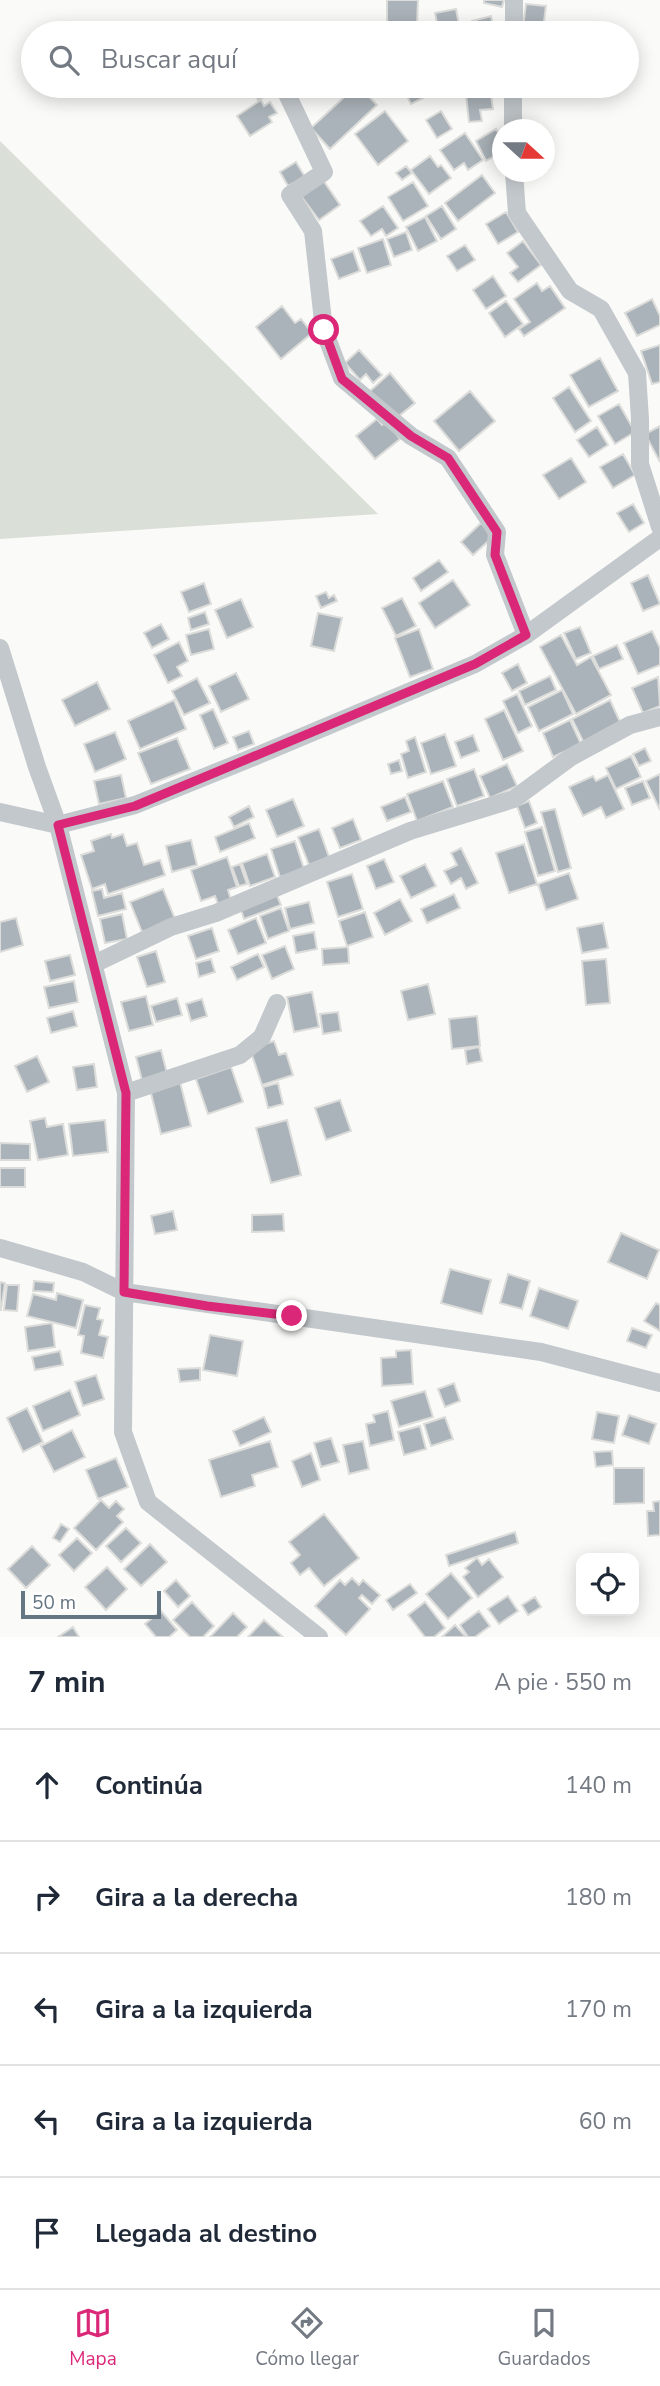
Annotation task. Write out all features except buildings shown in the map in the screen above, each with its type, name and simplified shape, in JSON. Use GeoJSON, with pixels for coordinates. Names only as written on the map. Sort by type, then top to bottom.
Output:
{"type":"FeatureCollection","features":[{"type":"Feature","properties":{"kind":"street"},"geometry":{"type":"LineString","coordinates":[[513,21],[514,0]]}},
{"type":"Feature","properties":{"kind":"street"},"geometry":{"type":"LineString","coordinates":[[289,98],[324,172],[290,195],[313,231],[324,330],[342,379],[411,436],[448,458],[497,532],[495,555],[526,635]]}},
{"type":"Feature","properties":{"kind":"street"},"geometry":{"type":"LineString","coordinates":[[513,98],[513,119]]}},
{"type":"Feature","properties":{"kind":"street"},"geometry":{"type":"LineString","coordinates":[[515,182],[517,213],[570,290],[601,309],[637,373],[640,464],[660,527]]}},
{"type":"Feature","properties":{"kind":"street"},"geometry":{"type":"LineString","coordinates":[[0,812],[58,825],[135,806],[475,664],[526,635],[660,538]]}},
{"type":"Feature","properties":{"kind":"street"},"geometry":{"type":"LineString","coordinates":[[0,648],[58,825],[126,1093],[123,1432],[148,1502],[319,1637]]}},
{"type":"Feature","properties":{"kind":"street"},"geometry":{"type":"LineString","coordinates":[[94,964],[171,927],[216,913],[410,831],[514,799],[571,757],[629,725],[660,717]]}},
{"type":"Feature","properties":{"kind":"street"},"geometry":{"type":"LineString","coordinates":[[126,1093],[240,1055],[262,1037],[278,1003]]}},
{"type":"Feature","properties":{"kind":"street"},"geometry":{"type":"LineString","coordinates":[[0,1248],[83,1272],[124,1292],[541,1352],[660,1383]]}},
{"type":"Feature","properties":{"kind":"shaded area"},"geometry":{"type":"Polygon","coordinates":[[[0,141],[378,514],[0,539],[0,141]]]}},
{"type":"Feature","properties":{"kind":"route"},"geometry":{"type":"LineString","coordinates":[[292,1316],[207,1306],[124,1292],[126,1093],[58,825],[135,806],[475,664],[526,635],[495,555],[497,532],[448,458],[411,436],[342,379],[324,330]]}}]}
